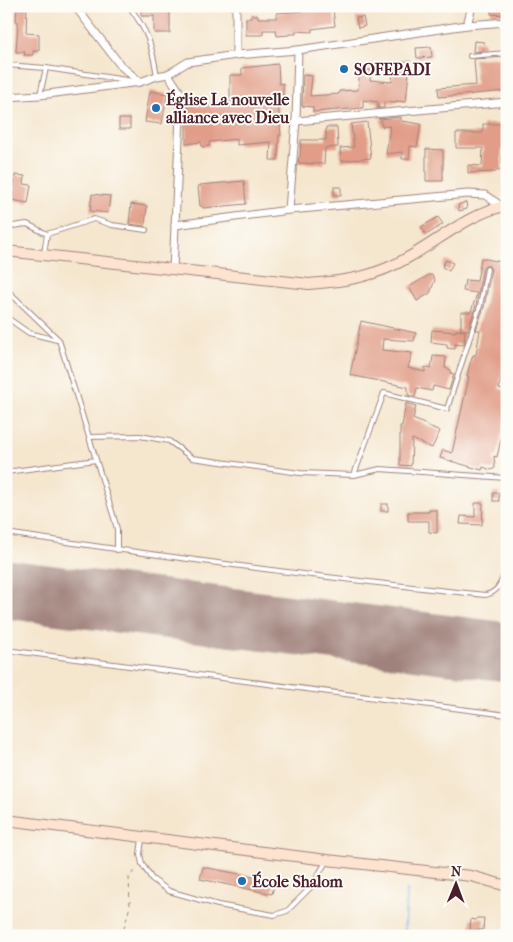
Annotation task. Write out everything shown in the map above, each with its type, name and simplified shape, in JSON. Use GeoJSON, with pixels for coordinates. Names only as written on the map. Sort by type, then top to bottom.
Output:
{"type":"FeatureCollection","features":[{"type":"Feature","properties":{"kind":"street"},"geometry":{"type":"LineString","coordinates":[[75,6],[121,66],[140,82]]}},
{"type":"Feature","properties":{"kind":"street"},"geometry":{"type":"LineString","coordinates":[[236,6],[236,55]]}},
{"type":"Feature","properties":{"kind":"street"},"geometry":{"type":"LineString","coordinates":[[467,25],[472,6]]}},
{"type":"Feature","properties":{"kind":"street"},"geometry":{"type":"LineString","coordinates":[[6,97],[40,95],[140,82],[168,74],[188,62],[236,55],[298,50],[467,25],[507,22]]}},
{"type":"Feature","properties":{"kind":"street"},"geometry":{"type":"LineString","coordinates":[[289,210],[296,121],[298,50]]}},
{"type":"Feature","properties":{"kind":"street"},"geometry":{"type":"LineString","coordinates":[[168,74],[181,94],[174,270]]}},
{"type":"Feature","properties":{"kind":"street"},"geometry":{"type":"LineString","coordinates":[[296,121],[507,102]]}},
{"type":"Feature","properties":{"kind":"street"},"geometry":{"type":"LineString","coordinates":[[175,225],[289,210],[468,194],[485,195],[504,206]]}},
{"type":"Feature","properties":{"kind":"street"},"geometry":{"type":"LineString","coordinates":[[6,251],[309,284],[339,282],[367,276],[407,258],[479,214],[504,206]]}},
{"type":"Feature","properties":{"kind":"street"},"geometry":{"type":"LineString","coordinates":[[6,820],[142,838],[471,876],[507,886]]}},
{"type":"Feature","properties":{"kind":"lane"},"geometry":{"type":"LineString","coordinates":[[129,6],[141,22],[152,46],[157,76]]}},
{"type":"Feature","properties":{"kind":"lane"},"geometry":{"type":"LineString","coordinates":[[470,56],[507,53]]}},
{"type":"Feature","properties":{"kind":"lane"},"geometry":{"type":"LineString","coordinates":[[6,65],[46,68],[140,82]]}},
{"type":"Feature","properties":{"kind":"lane"},"geometry":{"type":"LineString","coordinates":[[40,95],[46,68]]}},
{"type":"Feature","properties":{"kind":"lane"},"geometry":{"type":"LineString","coordinates":[[6,228],[27,224],[47,234],[94,219],[112,225],[146,230]]}},
{"type":"Feature","properties":{"kind":"lane"},"geometry":{"type":"LineString","coordinates":[[44,254],[47,234]]}},
{"type":"Feature","properties":{"kind":"lane"},"geometry":{"type":"LineString","coordinates":[[354,475],[384,393],[447,409],[480,306],[487,269]]}},
{"type":"Feature","properties":{"kind":"lane"},"geometry":{"type":"LineString","coordinates":[[6,294],[9,292],[59,340],[114,518],[117,550]]}},
{"type":"Feature","properties":{"kind":"lane"},"geometry":{"type":"LineString","coordinates":[[6,317],[29,333],[59,340]]}},
{"type":"Feature","properties":{"kind":"lane"},"geometry":{"type":"LineString","coordinates":[[89,437],[140,436],[168,441],[192,458],[300,473],[354,475],[380,468],[506,478]]}},
{"type":"Feature","properties":{"kind":"lane"},"geometry":{"type":"LineString","coordinates":[[6,472],[96,460]]}},
{"type":"Feature","properties":{"kind":"lane"},"geometry":{"type":"LineString","coordinates":[[507,472],[507,498]]}},
{"type":"Feature","properties":{"kind":"lane"},"geometry":{"type":"LineString","coordinates":[[6,533],[334,579],[485,595],[492,594],[501,585],[507,532]]}},
{"type":"Feature","properties":{"kind":"lane"},"geometry":{"type":"LineString","coordinates":[[6,650],[507,715]]}},
{"type":"Feature","properties":{"kind":"lane"},"geometry":{"type":"LineString","coordinates":[[142,838],[140,854],[142,864],[152,879],[169,891],[218,905],[274,915],[287,911],[311,887],[328,860]]}},
{"type":"Feature","properties":{"kind":"path"},"geometry":{"type":"LineString","coordinates":[[122,936],[130,906],[129,877],[137,868],[140,854]]}},
{"type":"Feature","properties":{"kind":"building"},"geometry":{"type":"Polygon","coordinates":[[[17,6],[27,6],[26,33],[39,34],[39,51],[33,51],[33,55],[24,55],[25,52],[16,52],[17,6]]]}},
{"type":"Feature","properties":{"kind":"building"},"geometry":{"type":"Polygon","coordinates":[[[141,6],[170,6],[170,33],[154,33],[154,16],[141,16],[141,6]]]}},
{"type":"Feature","properties":{"kind":"building"},"geometry":{"type":"Polygon","coordinates":[[[491,7],[507,8],[507,15],[491,14],[491,7]]]}},
{"type":"Feature","properties":{"kind":"building"},"geometry":{"type":"Polygon","coordinates":[[[333,9],[335,26],[312,29],[312,32],[296,31],[296,34],[289,35],[277,36],[276,30],[263,30],[263,35],[246,35],[246,18],[251,18],[251,15],[258,15],[258,18],[277,18],[277,13],[333,9]]]}},
{"type":"Feature","properties":{"kind":"building"},"geometry":{"type":"Polygon","coordinates":[[[363,17],[365,26],[358,28],[356,18],[363,17]]]}},
{"type":"Feature","properties":{"kind":"building"},"geometry":{"type":"Polygon","coordinates":[[[474,41],[484,42],[483,51],[473,52],[474,41]]]}},
{"type":"Feature","properties":{"kind":"building"},"geometry":{"type":"Polygon","coordinates":[[[431,47],[432,57],[417,58],[416,48],[431,47]]]}},
{"type":"Feature","properties":{"kind":"building"},"geometry":{"type":"Polygon","coordinates":[[[507,57],[507,91],[439,97],[438,88],[476,85],[474,59],[507,57]]]}},
{"type":"Feature","properties":{"kind":"building"},"geometry":{"type":"Polygon","coordinates":[[[410,61],[406,102],[384,102],[384,108],[378,108],[378,102],[363,100],[363,108],[313,112],[313,107],[302,106],[303,75],[312,76],[310,96],[339,94],[339,91],[358,90],[360,69],[371,70],[370,80],[392,82],[393,71],[402,72],[402,62],[410,61]]]}},
{"type":"Feature","properties":{"kind":"building"},"geometry":{"type":"Polygon","coordinates":[[[278,64],[279,84],[283,83],[283,95],[277,95],[281,135],[279,135],[278,160],[270,160],[271,142],[237,145],[237,139],[209,142],[210,146],[202,147],[201,142],[186,144],[186,107],[230,103],[230,75],[242,75],[242,68],[278,64]]]}},
{"type":"Feature","properties":{"kind":"building","name":"Église La nouvelle alliance avec Dieu"},"geometry":{"type":"Polygon","coordinates":[[[150,91],[167,94],[162,124],[145,122],[150,91]]]}},
{"type":"Feature","properties":{"kind":"building"},"geometry":{"type":"Polygon","coordinates":[[[401,117],[401,121],[421,124],[417,147],[410,146],[409,159],[402,159],[402,152],[386,154],[390,126],[382,127],[381,119],[378,119],[401,117]]]}},
{"type":"Feature","properties":{"kind":"building"},"geometry":{"type":"Polygon","coordinates":[[[119,119],[130,119],[130,129],[119,129],[119,119]]]}},
{"type":"Feature","properties":{"kind":"building"},"geometry":{"type":"Polygon","coordinates":[[[367,122],[371,158],[341,161],[340,148],[354,147],[351,124],[367,122]]]}},
{"type":"Feature","properties":{"kind":"building"},"geometry":{"type":"Polygon","coordinates":[[[483,124],[504,124],[504,127],[507,127],[507,147],[502,149],[502,170],[468,173],[468,165],[482,166],[483,148],[456,148],[456,133],[483,133],[483,124]]]}},
{"type":"Feature","properties":{"kind":"building"},"geometry":{"type":"Polygon","coordinates":[[[326,127],[337,127],[338,147],[325,148],[324,164],[298,163],[301,140],[326,140],[326,127]]]}},
{"type":"Feature","properties":{"kind":"building"},"geometry":{"type":"Polygon","coordinates":[[[426,149],[443,150],[443,181],[426,181],[426,149]]]}},
{"type":"Feature","properties":{"kind":"building"},"geometry":{"type":"Polygon","coordinates":[[[15,175],[25,176],[24,184],[31,185],[28,203],[12,200],[15,175]]]}},
{"type":"Feature","properties":{"kind":"building"},"geometry":{"type":"Polygon","coordinates":[[[244,181],[246,204],[203,208],[200,206],[198,186],[244,181]]]}},
{"type":"Feature","properties":{"kind":"building"},"geometry":{"type":"Polygon","coordinates":[[[334,187],[341,187],[341,195],[334,195],[334,187]]]}},
{"type":"Feature","properties":{"kind":"building"},"geometry":{"type":"Polygon","coordinates":[[[92,194],[110,196],[108,213],[90,211],[92,194]]]}},
{"type":"Feature","properties":{"kind":"building"},"geometry":{"type":"Polygon","coordinates":[[[466,202],[467,209],[459,211],[458,205],[466,202]]]}},
{"type":"Feature","properties":{"kind":"building"},"geometry":{"type":"Polygon","coordinates":[[[131,204],[147,206],[145,226],[129,224],[131,204]]]}},
{"type":"Feature","properties":{"kind":"building"},"geometry":{"type":"Polygon","coordinates":[[[438,217],[443,224],[426,235],[421,227],[438,217]]]}},
{"type":"Feature","properties":{"kind":"building"},"geometry":{"type":"Polygon","coordinates":[[[481,258],[507,263],[507,359],[505,358],[499,389],[507,391],[507,412],[497,457],[494,456],[495,468],[491,470],[483,467],[482,470],[440,458],[443,450],[452,453],[469,377],[467,377],[469,367],[473,355],[476,355],[480,330],[476,330],[484,307],[491,270],[489,266],[483,268],[476,305],[468,330],[461,330],[461,312],[471,312],[477,293],[463,291],[465,280],[477,281],[481,258]]]}},
{"type":"Feature","properties":{"kind":"building"},"geometry":{"type":"Polygon","coordinates":[[[446,260],[453,263],[449,271],[442,267],[446,260]]]}},
{"type":"Feature","properties":{"kind":"building"},"geometry":{"type":"Polygon","coordinates":[[[432,275],[435,280],[430,293],[417,301],[409,287],[432,275]]]}},
{"type":"Feature","properties":{"kind":"building"},"geometry":{"type":"Polygon","coordinates":[[[361,321],[416,333],[414,341],[383,339],[382,350],[412,353],[408,368],[425,372],[425,367],[431,369],[433,356],[446,357],[445,368],[451,370],[450,373],[454,374],[449,390],[433,386],[432,391],[417,388],[415,397],[408,395],[408,387],[350,375],[361,321]]]}},
{"type":"Feature","properties":{"kind":"building"},"geometry":{"type":"Polygon","coordinates":[[[432,330],[465,331],[464,345],[455,344],[455,349],[447,348],[447,344],[431,342],[432,330]]]}},
{"type":"Feature","properties":{"kind":"building"},"geometry":{"type":"Polygon","coordinates":[[[406,403],[416,406],[413,419],[440,431],[432,448],[412,439],[411,466],[400,465],[400,426],[402,426],[406,403]]]}},
{"type":"Feature","properties":{"kind":"building"},"geometry":{"type":"Polygon","coordinates":[[[493,493],[499,493],[499,501],[493,501],[493,493]]]}},
{"type":"Feature","properties":{"kind":"building"},"geometry":{"type":"Polygon","coordinates":[[[475,503],[483,503],[482,525],[460,524],[461,516],[475,517],[475,503]]]}},
{"type":"Feature","properties":{"kind":"building"},"geometry":{"type":"Polygon","coordinates":[[[381,504],[388,504],[388,511],[381,511],[381,504]]]}},
{"type":"Feature","properties":{"kind":"building"},"geometry":{"type":"Polygon","coordinates":[[[429,510],[437,510],[437,533],[429,532],[429,521],[408,521],[408,512],[429,512],[429,510]]]}},
{"type":"Feature","properties":{"kind":"building"},"geometry":{"type":"Polygon","coordinates":[[[203,867],[275,881],[272,894],[200,879],[203,867]]]}},
{"type":"Feature","properties":{"kind":"building"},"geometry":{"type":"Polygon","coordinates":[[[477,918],[484,918],[483,930],[470,930],[471,919],[476,920],[477,918]]]}},
{"type":"Feature","properties":{"kind":"waterway"},"geometry":{"type":"LineString","coordinates":[[381,6],[382,12]]}},
{"type":"Feature","properties":{"kind":"waterway"},"geometry":{"type":"LineString","coordinates":[[404,936],[407,890]]}},
{"type":"Feature","properties":{"kind":"runway"},"geometry":{"type":"LineString","coordinates":[[6,589],[507,652]]}},
{"type":"Feature","properties":{"kind":"place","name":"SOFEPADI"},"geometry":{"type":"Point","coordinates":[344,69]}},
{"type":"Feature","properties":{"kind":"place","name":"Église La nouvelle alliance avec Dieu"},"geometry":{"type":"Point","coordinates":[156,108]}},
{"type":"Feature","properties":{"kind":"place","name":"École Shalom"},"geometry":{"type":"Point","coordinates":[242,881]}}]}
